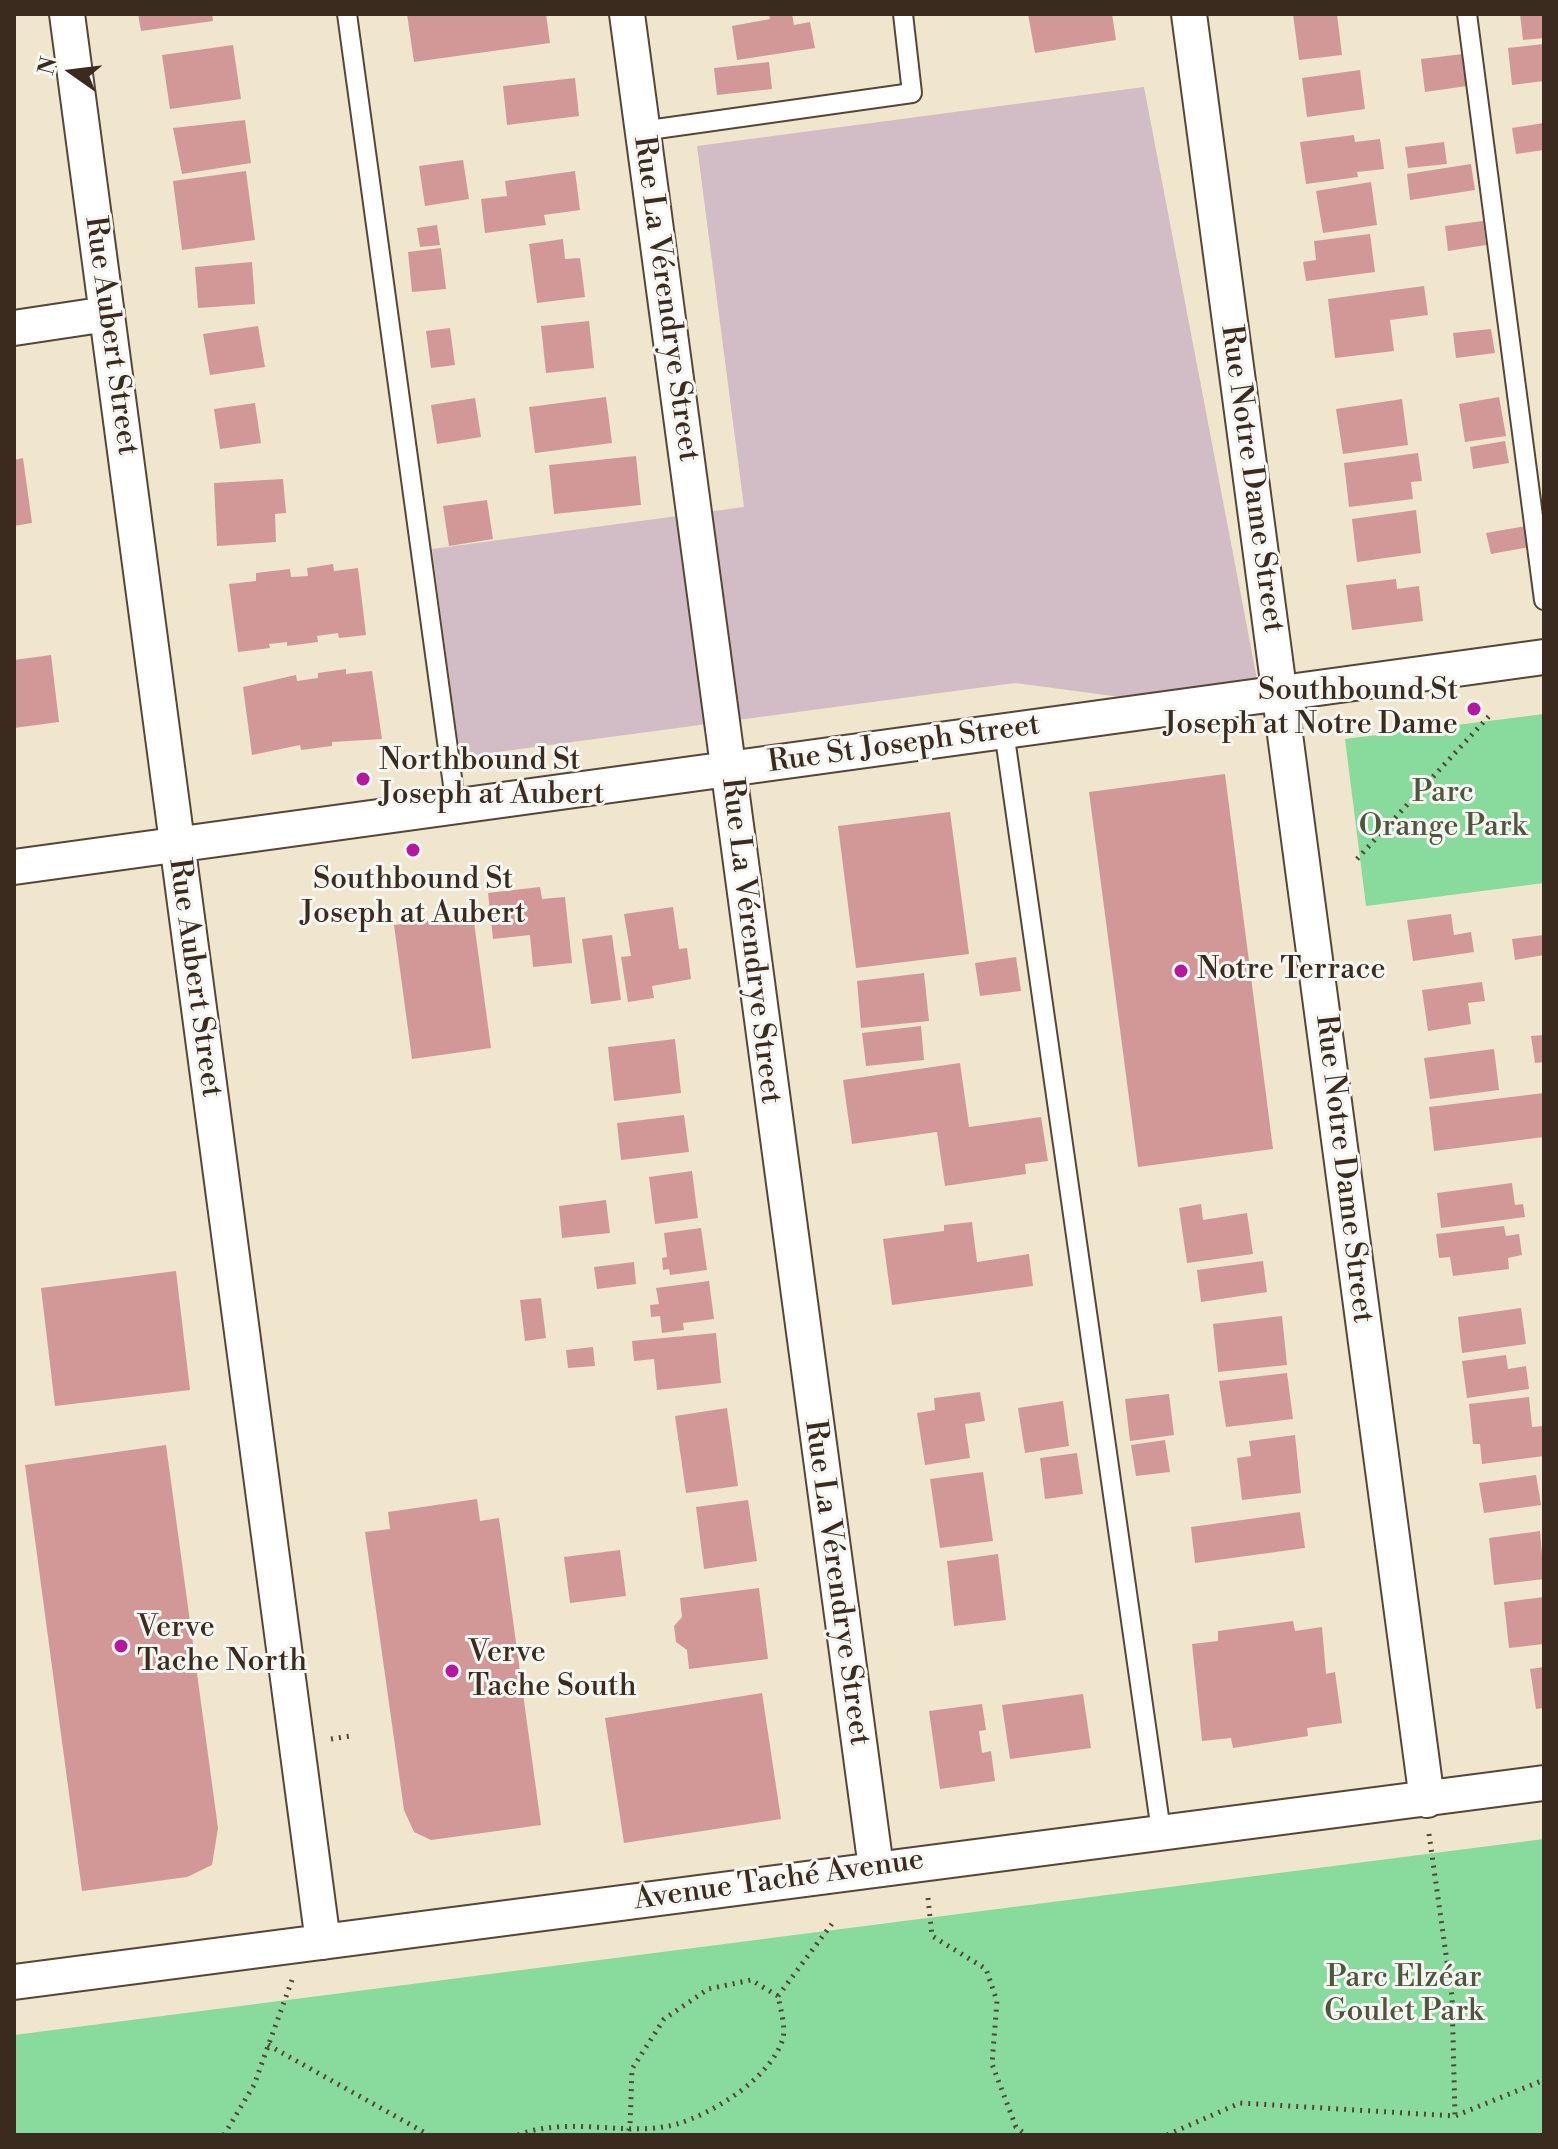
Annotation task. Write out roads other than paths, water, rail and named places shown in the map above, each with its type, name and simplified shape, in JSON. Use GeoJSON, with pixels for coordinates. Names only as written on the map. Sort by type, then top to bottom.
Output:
{"type":"FeatureCollection","features":[{"type":"Feature","properties":{"kind":"street","name":"Rue Aubert Street"},"geometry":{"type":"LineString","coordinates":[[67,14],[323,1942]]}},
{"type":"Feature","properties":{"kind":"street","name":"Rue La Vérendrye Street"},"geometry":{"type":"LineString","coordinates":[[627,14],[876,1868]]}},
{"type":"Feature","properties":{"kind":"street","name":"Rue Notre Dame Street"},"geometry":{"type":"LineString","coordinates":[[1189,14],[1427,1800]]}},
{"type":"Feature","properties":{"kind":"street"},"geometry":{"type":"LineString","coordinates":[[14,328],[107,314]]}},
{"type":"Feature","properties":{"kind":"street","name":"Rue St Joseph Street"},"geometry":{"type":"LineString","coordinates":[[18,863],[176,845],[1544,657]]}},
{"type":"Feature","properties":{"kind":"street","name":"Avenue Taché Avenue"},"geometry":{"type":"LineString","coordinates":[[14,1982],[925,1861],[1544,1783]]}},
{"type":"Feature","properties":{"kind":"lane"},"geometry":{"type":"LineString","coordinates":[[347,14],[456,807]]}},
{"type":"Feature","properties":{"kind":"lane"},"geometry":{"type":"LineString","coordinates":[[642,131],[912,93],[903,14]]}},
{"type":"Feature","properties":{"kind":"lane"},"geometry":{"type":"LineString","coordinates":[[1467,14],[1544,600]]}},
{"type":"Feature","properties":{"kind":"lane"},"geometry":{"type":"LineString","coordinates":[[1004,731],[1161,1831]]}},
{"type":"Feature","properties":{"kind":"place","name":"Southbound St Joseph at Notre Dame"},"geometry":{"type":"Point","coordinates":[1474,709]}},
{"type":"Feature","properties":{"kind":"place","name":"Northbound St Joseph at Aubert"},"geometry":{"type":"Point","coordinates":[363,779]}},
{"type":"Feature","properties":{"kind":"place","name":"Southbound St Joseph at Aubert"},"geometry":{"type":"Point","coordinates":[413,850]}},
{"type":"Feature","properties":{"kind":"place","name":"Notre Terrace"},"geometry":{"type":"Point","coordinates":[1181,971]}},
{"type":"Feature","properties":{"kind":"place","name":"Verve Tache North"},"geometry":{"type":"Point","coordinates":[121,1646]}},
{"type":"Feature","properties":{"kind":"place","name":"Verve Tache South"},"geometry":{"type":"Point","coordinates":[452,1671]}},
{"type":"Feature","properties":{"kind":"park label","name":"Parc Orange Park"},"geometry":{"type":"Point","coordinates":[1443,811]}},
{"type":"Feature","properties":{"kind":"park label","name":"Parc Elzéar Goulet Park"},"geometry":{"type":"Point","coordinates":[1404,1996]}}]}
